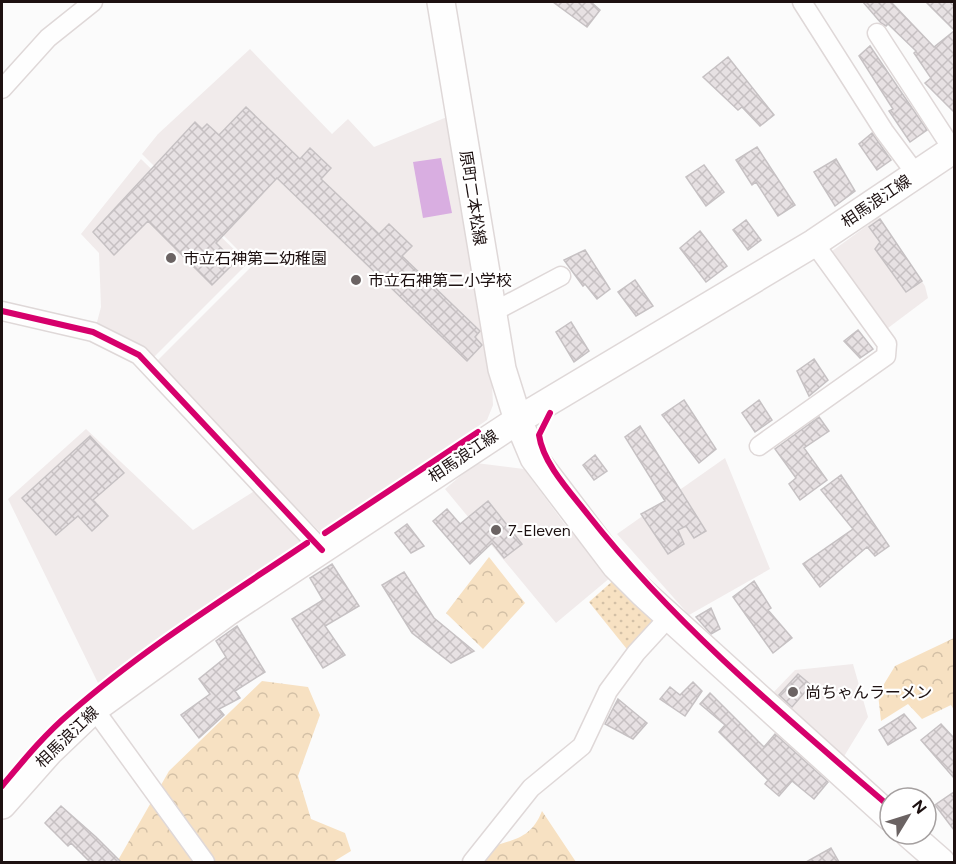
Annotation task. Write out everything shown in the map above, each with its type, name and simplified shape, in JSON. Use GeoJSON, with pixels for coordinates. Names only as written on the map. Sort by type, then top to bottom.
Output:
{"type":"FeatureCollection","features":[{"type":"Feature","properties":{"kind":"main road","name":"原町二本松線"},"geometry":{"type":"LineString","coordinates":[[441,2],[502,369],[518,420],[534,458],[616,566],[878,806]]}},
{"type":"Feature","properties":{"kind":"main road","name":"相馬浪江線"},"geometry":{"type":"LineString","coordinates":[[2,805],[49,752],[94,709],[226,613],[518,420],[814,243],[954,149]]}},
{"type":"Feature","properties":{"kind":"main road"},"geometry":{"type":"LineString","coordinates":[[923,846],[941,862]]}},
{"type":"Feature","properties":{"kind":"street"},"geometry":{"type":"LineString","coordinates":[[2,89],[48,38],[93,2]]}},
{"type":"Feature","properties":{"kind":"street"},"geometry":{"type":"LineString","coordinates":[[802,2],[884,130],[916,174]]}},
{"type":"Feature","properties":{"kind":"street"},"geometry":{"type":"LineString","coordinates":[[877,33],[954,149]]}},
{"type":"Feature","properties":{"kind":"street"},"geometry":{"type":"LineString","coordinates":[[759,446],[886,356],[887,344],[814,243]]}},
{"type":"Feature","properties":{"kind":"street"},"geometry":{"type":"LineString","coordinates":[[493,312],[561,276]]}},
{"type":"Feature","properties":{"kind":"street"},"geometry":{"type":"LineString","coordinates":[[2,311],[93,332],[139,355],[322,550]]}},
{"type":"Feature","properties":{"kind":"street"},"geometry":{"type":"LineString","coordinates":[[472,862],[505,824],[531,788],[582,746],[608,691],[636,653],[669,617]]}},
{"type":"Feature","properties":{"kind":"street"},"geometry":{"type":"LineString","coordinates":[[94,709],[205,862]]}},
{"type":"Feature","properties":{"kind":"shaded area","name":"市立石神第二小学校"},"geometry":{"type":"Polygon","coordinates":[[[250,49],[332,134],[348,119],[374,147],[447,117],[492,382],[493,405],[487,420],[321,533],[155,363],[253,265],[142,154],[158,134],[250,49]]]}},
{"type":"Feature","properties":{"kind":"shaded area"},"geometry":{"type":"Polygon","coordinates":[[[441,158],[452,213],[423,218],[413,162],[441,158]]]}},
{"type":"Feature","properties":{"kind":"shaded area","name":"市立石神第二幼稚園"},"geometry":{"type":"Polygon","coordinates":[[[141,159],[248,263],[152,359],[96,326],[101,307],[99,253],[81,234],[141,159]]]}},
{"type":"Feature","properties":{"kind":"shaded area"},"geometry":{"type":"Polygon","coordinates":[[[879,217],[925,286],[928,298],[884,331],[828,254],[879,217]]]}},
{"type":"Feature","properties":{"kind":"shaded area"},"geometry":{"type":"Polygon","coordinates":[[[86,429],[193,530],[259,488],[306,538],[98,683],[8,499],[86,429]]]}},
{"type":"Feature","properties":{"kind":"shaded area"},"geometry":{"type":"Polygon","coordinates":[[[725,458],[770,569],[689,615],[617,534],[725,458]]]}},
{"type":"Feature","properties":{"kind":"shaded area"},"geometry":{"type":"Polygon","coordinates":[[[476,463],[524,469],[566,526],[611,577],[556,623],[445,489],[476,463]]]}},
{"type":"Feature","properties":{"kind":"shaded area"},"geometry":{"type":"Polygon","coordinates":[[[853,664],[868,717],[843,758],[769,697],[795,670],[853,664]]]}},
{"type":"Feature","properties":{"kind":"green space"},"geometry":{"type":"Polygon","coordinates":[[[489,557],[525,603],[483,649],[446,613],[489,557]]]}},
{"type":"Feature","properties":{"kind":"green space"},"geometry":{"type":"Polygon","coordinates":[[[616,578],[657,619],[630,653],[589,602],[616,578]]]}},
{"type":"Feature","properties":{"kind":"green space"},"geometry":{"type":"Polygon","coordinates":[[[954,638],[954,710],[951,705],[922,719],[908,704],[881,721],[878,694],[895,666],[954,638]]]}},
{"type":"Feature","properties":{"kind":"green space"},"geometry":{"type":"Polygon","coordinates":[[[262,681],[308,687],[320,715],[298,776],[311,819],[345,833],[351,851],[333,862],[117,862],[169,771],[262,681]]]}},
{"type":"Feature","properties":{"kind":"green space"},"geometry":{"type":"Polygon","coordinates":[[[542,811],[576,862],[482,862],[488,848],[514,840],[527,833],[542,811]]]}},
{"type":"Feature","properties":{"kind":"building"},"geometry":{"type":"Polygon","coordinates":[[[553,2],[591,2],[600,10],[587,27],[553,2]]]}},
{"type":"Feature","properties":{"kind":"building"},"geometry":{"type":"Polygon","coordinates":[[[863,2],[891,2],[934,47],[954,31],[954,112],[925,83],[931,78],[914,53],[916,51],[888,24],[886,26],[881,23],[863,2]]]}},
{"type":"Feature","properties":{"kind":"building"},"geometry":{"type":"Polygon","coordinates":[[[926,2],[950,2],[954,6],[954,30],[926,2]]]}},
{"type":"Feature","properties":{"kind":"building"},"geometry":{"type":"Polygon","coordinates":[[[870,46],[927,130],[910,142],[889,111],[893,109],[859,56],[870,46]]]}},
{"type":"Feature","properties":{"kind":"building"},"geometry":{"type":"Polygon","coordinates":[[[728,57],[774,115],[760,126],[742,107],[738,110],[703,77],[728,57]]]}},
{"type":"Feature","properties":{"kind":"building"},"geometry":{"type":"Polygon","coordinates":[[[246,107],[300,159],[310,148],[331,168],[321,179],[379,234],[389,224],[412,246],[402,256],[480,331],[475,337],[482,345],[467,361],[277,178],[216,243],[235,262],[212,285],[148,221],[114,255],[93,232],[195,122],[202,129],[207,124],[219,135],[246,107]]]}},
{"type":"Feature","properties":{"kind":"building"},"geometry":{"type":"Polygon","coordinates":[[[872,133],[891,160],[877,170],[859,144],[872,133]]]}},
{"type":"Feature","properties":{"kind":"building"},"geometry":{"type":"Polygon","coordinates":[[[757,147],[795,205],[778,216],[756,182],[752,185],[736,160],[757,147]]]}},
{"type":"Feature","properties":{"kind":"building"},"geometry":{"type":"Polygon","coordinates":[[[836,159],[855,191],[835,206],[814,172],[836,159]]]}},
{"type":"Feature","properties":{"kind":"building"},"geometry":{"type":"Polygon","coordinates":[[[704,165],[724,192],[706,206],[686,177],[704,165]]]}},
{"type":"Feature","properties":{"kind":"building"},"geometry":{"type":"Polygon","coordinates":[[[880,219],[922,281],[906,292],[875,249],[880,242],[869,227],[880,219]]]}},
{"type":"Feature","properties":{"kind":"building"},"geometry":{"type":"Polygon","coordinates":[[[746,220],[761,240],[748,250],[733,230],[746,220]]]}},
{"type":"Feature","properties":{"kind":"building"},"geometry":{"type":"Polygon","coordinates":[[[700,231],[727,266],[706,282],[680,248],[700,231]]]}},
{"type":"Feature","properties":{"kind":"building"},"geometry":{"type":"Polygon","coordinates":[[[585,250],[610,289],[597,299],[585,284],[583,286],[564,260],[585,250]]]}},
{"type":"Feature","properties":{"kind":"building"},"geometry":{"type":"Polygon","coordinates":[[[635,280],[653,306],[636,316],[618,292],[635,280]]]}},
{"type":"Feature","properties":{"kind":"building"},"geometry":{"type":"Polygon","coordinates":[[[571,322],[589,351],[574,362],[556,332],[571,322]]]}},
{"type":"Feature","properties":{"kind":"building"},"geometry":{"type":"Polygon","coordinates":[[[858,330],[873,349],[860,358],[844,341],[858,330]]]}},
{"type":"Feature","properties":{"kind":"building"},"geometry":{"type":"Polygon","coordinates":[[[814,359],[828,380],[809,396],[797,371],[814,359]]]}},
{"type":"Feature","properties":{"kind":"building"},"geometry":{"type":"Polygon","coordinates":[[[684,400],[716,449],[699,463],[662,415],[684,400]]]}},
{"type":"Feature","properties":{"kind":"building"},"geometry":{"type":"Polygon","coordinates":[[[759,400],[772,420],[755,432],[742,413],[759,400]]]}},
{"type":"Feature","properties":{"kind":"building"},"geometry":{"type":"Polygon","coordinates":[[[819,417],[829,431],[804,448],[827,480],[800,500],[789,484],[796,478],[775,449],[819,417]]]}},
{"type":"Feature","properties":{"kind":"building"},"geometry":{"type":"Polygon","coordinates":[[[640,426],[706,531],[694,538],[686,526],[678,530],[684,544],[668,554],[641,514],[665,501],[625,437],[640,426]]]}},
{"type":"Feature","properties":{"kind":"building"},"geometry":{"type":"Polygon","coordinates":[[[90,436],[124,473],[93,500],[108,516],[92,531],[78,516],[56,535],[22,498],[90,436]]]}},
{"type":"Feature","properties":{"kind":"building"},"geometry":{"type":"Polygon","coordinates":[[[595,455],[607,471],[594,480],[583,465],[595,455]]]}},
{"type":"Feature","properties":{"kind":"building"},"geometry":{"type":"Polygon","coordinates":[[[841,475],[889,546],[875,556],[867,547],[820,587],[803,564],[853,529],[821,490],[841,475]]]}},
{"type":"Feature","properties":{"kind":"building"},"geometry":{"type":"Polygon","coordinates":[[[488,501],[522,544],[504,558],[492,543],[470,564],[433,521],[447,509],[460,524],[488,501]]]}},
{"type":"Feature","properties":{"kind":"building"},"geometry":{"type":"Polygon","coordinates":[[[407,524],[424,546],[411,553],[395,533],[407,524]]]}},
{"type":"Feature","properties":{"kind":"building"},"geometry":{"type":"Polygon","coordinates":[[[332,564],[359,606],[325,626],[345,655],[323,668],[292,619],[323,600],[310,578],[332,564]]]}},
{"type":"Feature","properties":{"kind":"building"},"geometry":{"type":"Polygon","coordinates":[[[404,572],[434,618],[474,651],[451,663],[412,633],[382,585],[404,572]]]}},
{"type":"Feature","properties":{"kind":"building"},"geometry":{"type":"Polygon","coordinates":[[[754,581],[771,608],[768,610],[792,638],[773,653],[733,597],[754,581]]]}},
{"type":"Feature","properties":{"kind":"building"},"geometry":{"type":"Polygon","coordinates":[[[711,608],[720,629],[711,634],[696,617],[711,608]]]}},
{"type":"Feature","properties":{"kind":"building"},"geometry":{"type":"Polygon","coordinates":[[[237,626],[265,672],[235,691],[240,698],[219,709],[224,715],[199,738],[181,715],[210,694],[199,679],[226,657],[216,641],[237,626]]]}},
{"type":"Feature","properties":{"kind":"building","name":"尚ちゃんラーメン"},"geometry":{"type":"Polygon","coordinates":[[[798,674],[811,685],[792,707],[779,695],[798,674]]]}},
{"type":"Feature","properties":{"kind":"building"},"geometry":{"type":"Polygon","coordinates":[[[693,682],[702,691],[685,716],[660,699],[670,687],[680,695],[693,682]]]}},
{"type":"Feature","properties":{"kind":"building"},"geometry":{"type":"Polygon","coordinates":[[[710,693],[764,747],[775,734],[828,782],[814,799],[792,781],[779,796],[765,784],[768,780],[719,732],[725,725],[700,704],[710,693]]]}},
{"type":"Feature","properties":{"kind":"building"},"geometry":{"type":"Polygon","coordinates":[[[618,699],[647,723],[633,739],[605,724],[618,699]]]}},
{"type":"Feature","properties":{"kind":"building"},"geometry":{"type":"Polygon","coordinates":[[[904,714],[916,728],[888,745],[879,730],[904,714]]]}},
{"type":"Feature","properties":{"kind":"building"},"geometry":{"type":"Polygon","coordinates":[[[941,724],[954,738],[954,778],[921,740],[941,724]]]}},
{"type":"Feature","properties":{"kind":"building"},"geometry":{"type":"Polygon","coordinates":[[[954,792],[954,830],[938,809],[938,803],[954,792]]]}},
{"type":"Feature","properties":{"kind":"building"},"geometry":{"type":"Polygon","coordinates":[[[61,806],[121,862],[90,862],[71,843],[68,846],[45,823],[61,806]]]}},
{"type":"Feature","properties":{"kind":"building"},"geometry":{"type":"Polygon","coordinates":[[[831,848],[839,862],[806,862],[831,848]]]}},
{"type":"Feature","properties":{"kind":"cycle path"},"geometry":{"type":"LineString","coordinates":[[2,311],[93,332],[139,355],[322,550]]}},
{"type":"Feature","properties":{"kind":"cycle path"},"geometry":{"type":"LineString","coordinates":[[550,413],[539,435],[546,457],[566,488],[623,556],[658,595],[732,669],[878,797]]}},
{"type":"Feature","properties":{"kind":"cycle path"},"geometry":{"type":"LineString","coordinates":[[325,533],[478,432]]}},
{"type":"Feature","properties":{"kind":"cycle path"},"geometry":{"type":"LineString","coordinates":[[2,786],[34,748],[98,690],[186,624],[307,543]]}},
{"type":"Feature","properties":{"kind":"place","name":"市立石神第二幼稚園"},"geometry":{"type":"Point","coordinates":[171,258]}},
{"type":"Feature","properties":{"kind":"place","name":"市立石神第二小学校"},"geometry":{"type":"Point","coordinates":[356,280]}},
{"type":"Feature","properties":{"kind":"place","name":"7-Eleven"},"geometry":{"type":"Point","coordinates":[496,530]}},
{"type":"Feature","properties":{"kind":"place","name":"尚ちゃんラーメン"},"geometry":{"type":"Point","coordinates":[793,692]}}]}
